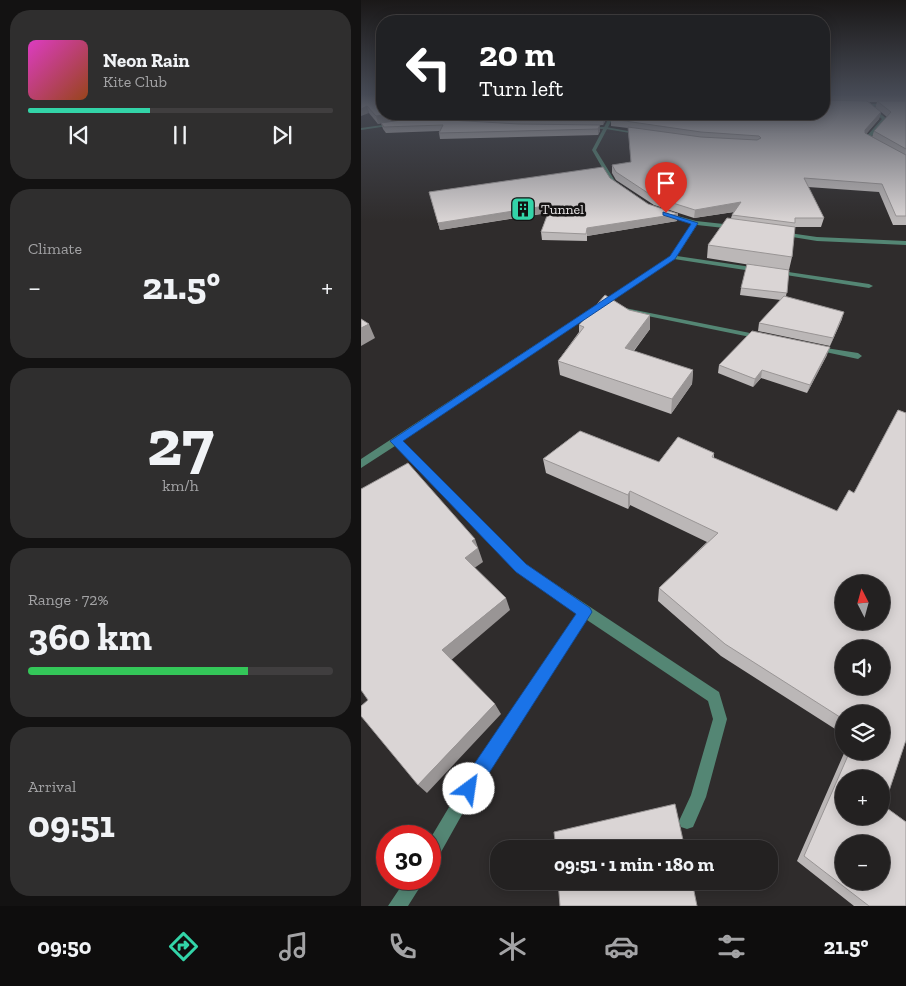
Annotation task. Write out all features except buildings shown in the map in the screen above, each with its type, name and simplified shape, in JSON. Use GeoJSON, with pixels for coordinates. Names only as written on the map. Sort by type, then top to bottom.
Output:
{"type":"FeatureCollection","features":[{"type":"Feature","properties":{"kind":"street"},"geometry":{"type":"LineString","coordinates":[[601,136],[594,150],[613,182],[628,193]]}},
{"type":"Feature","properties":{"kind":"street"},"geometry":{"type":"LineString","coordinates":[[869,136],[866,139],[882,148]]}},
{"type":"Feature","properties":{"kind":"street"},"geometry":{"type":"LineString","coordinates":[[660,211],[695,223],[743,228]]}},
{"type":"Feature","properties":{"kind":"street"},"geometry":{"type":"LineString","coordinates":[[361,464],[673,257],[695,223]]}},
{"type":"Feature","properties":{"kind":"street"},"geometry":{"type":"LineString","coordinates":[[771,232],[817,239],[906,243]]}},
{"type":"Feature","properties":{"kind":"street"},"geometry":{"type":"LineString","coordinates":[[673,257],[869,286]]}},
{"type":"Feature","properties":{"kind":"street"},"geometry":{"type":"LineString","coordinates":[[602,304],[611,306]]}},
{"type":"Feature","properties":{"kind":"street"},"geometry":{"type":"LineString","coordinates":[[620,308],[766,338]]}},
{"type":"Feature","properties":{"kind":"street"},"geometry":{"type":"LineString","coordinates":[[803,346],[858,356]]}},
{"type":"Feature","properties":{"kind":"street"},"geometry":{"type":"LineString","coordinates":[[396,441],[521,568],[714,697],[720,719],[698,797],[687,821]]}},
{"type":"Feature","properties":{"kind":"street"},"geometry":{"type":"LineString","coordinates":[[441,836],[478,772],[585,612]]}},
{"type":"Feature","properties":{"kind":"street"},"geometry":{"type":"LineString","coordinates":[[397,906],[408,890]]}},
{"type":"Feature","properties":{"kind":"place","name":"Tunnel"},"geometry":{"type":"Point","coordinates":[523,209]}},
{"type":"Feature","properties":{"kind":"route"},"geometry":{"type":"LineString","coordinates":[[469,789],[478,772],[585,612],[521,568],[396,441],[673,257],[695,223],[666,213]]}}]}
